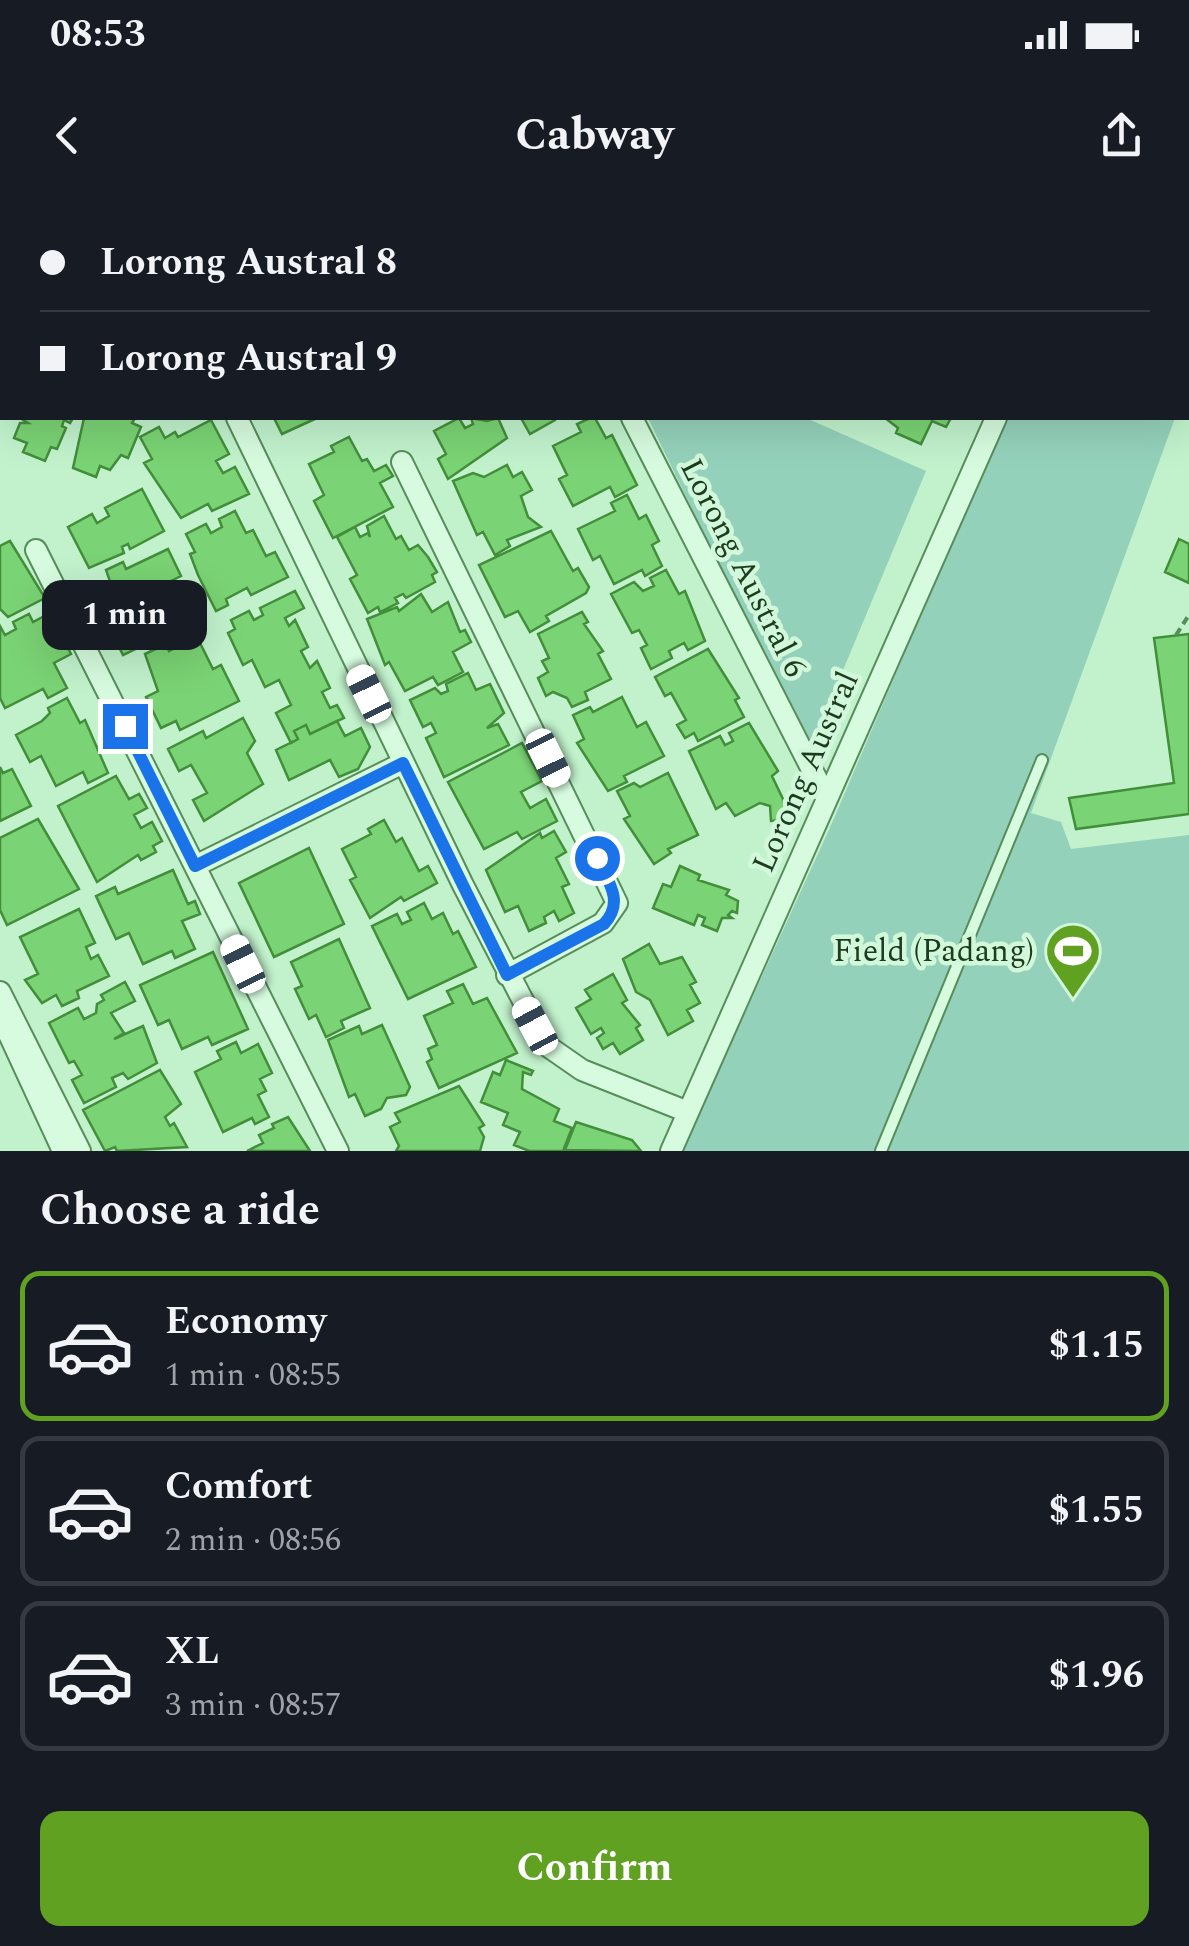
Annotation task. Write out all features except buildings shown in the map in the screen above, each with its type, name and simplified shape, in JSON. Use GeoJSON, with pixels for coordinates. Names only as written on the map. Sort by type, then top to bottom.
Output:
{"type":"FeatureCollection","features":[{"type":"Feature","properties":{"kind":"street"},"geometry":{"type":"LineString","coordinates":[[238,420],[507,975],[546,1045],[564,1060],[688,1112]]}},
{"type":"Feature","properties":{"kind":"street","name":"Lorong Austral 6"},"geometry":{"type":"LineString","coordinates":[[633,420],[827,800]]}},
{"type":"Feature","properties":{"kind":"street","name":"Lorong Austral"},"geometry":{"type":"LineString","coordinates":[[672,1151],[995,420]]}},
{"type":"Feature","properties":{"kind":"street"},"geometry":{"type":"LineString","coordinates":[[402,462],[616,903],[604,924],[507,975]]}},
{"type":"Feature","properties":{"kind":"street"},"geometry":{"type":"LineString","coordinates":[[36,550],[323,1129],[338,1151]]}},
{"type":"Feature","properties":{"kind":"street"},"geometry":{"type":"LineString","coordinates":[[195,866],[403,763]]}},
{"type":"Feature","properties":{"kind":"street"},"geometry":{"type":"LineString","coordinates":[[0,992],[80,1151]]}},
{"type":"Feature","properties":{"kind":"street"},"geometry":{"type":"LineString","coordinates":[[0,1016],[63,1151]]}},
{"type":"Feature","properties":{"kind":"lane"},"geometry":{"type":"LineString","coordinates":[[881,1151],[1042,760]]}},
{"type":"Feature","properties":{"kind":"path"},"geometry":{"type":"LineString","coordinates":[[1176,636],[1189,615]]}},
{"type":"Feature","properties":{"kind":"green space"},"geometry":{"type":"Polygon","coordinates":[[[649,420],[811,420],[926,471],[809,752],[649,420]]]}},
{"type":"Feature","properties":{"kind":"green space"},"geometry":{"type":"Polygon","coordinates":[[[1004,420],[1174,420],[1031,813],[1061,822],[1071,849],[1189,835],[1189,1151],[682,1151],[832,823],[1004,420]]]}},
{"type":"Feature","properties":{"kind":"place","name":"Field (Padang)"},"geometry":{"type":"Point","coordinates":[1073,1000]}},
{"type":"Feature","properties":{"kind":"route"},"geometry":{"type":"LineString","coordinates":[[125,726],[195,866],[403,763],[507,975],[604,924],[613,914],[613,891],[597,858]]}}]}
